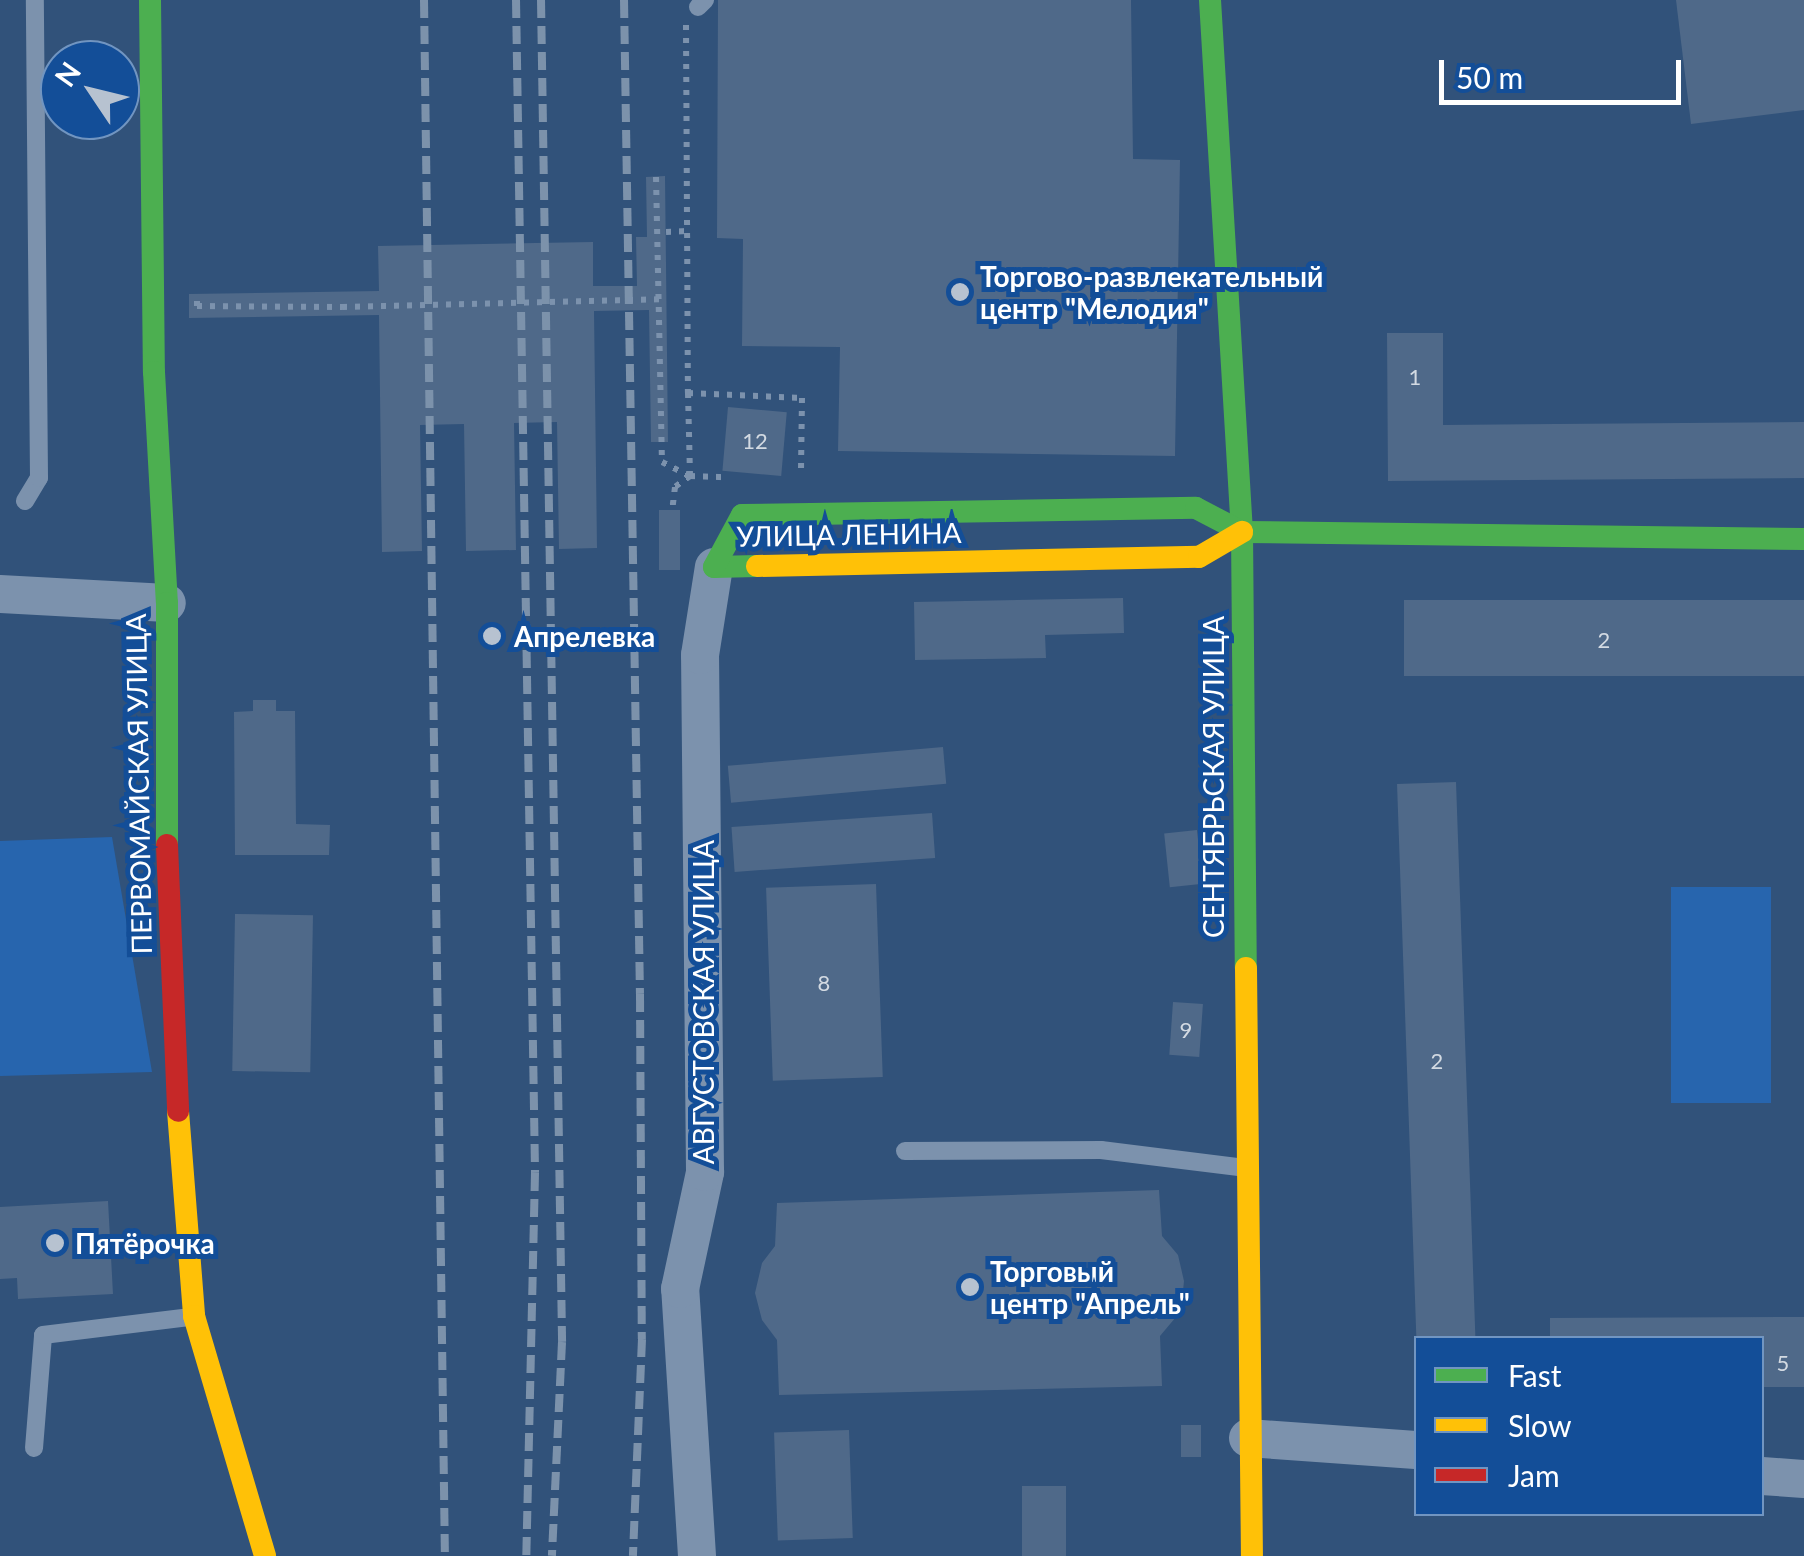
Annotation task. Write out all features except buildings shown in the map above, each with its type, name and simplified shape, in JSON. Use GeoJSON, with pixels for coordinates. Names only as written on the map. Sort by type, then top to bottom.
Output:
{"type":"FeatureCollection","features":[{"type":"Feature","properties":{"kind":"street","name":"ПЕРВОМАЙСКАЯ УЛИЦА"},"geometry":{"type":"LineString","coordinates":[[150,0],[154,372],[166,603],[167,907],[177,1094],[194,1316],[264,1556]]}},
{"type":"Feature","properties":{"kind":"street","name":"СЕНТЯБРЬСКАЯ УЛИЦА"},"geometry":{"type":"LineString","coordinates":[[1210,0],[1242,532],[1245,1168],[1252,1556]]}},
{"type":"Feature","properties":{"kind":"street","name":"УЛИЦА ЛЕНИНА"},"geometry":{"type":"LineString","coordinates":[[1242,532],[1199,558],[714,567],[742,515],[1196,508],[1242,532],[1804,540]]}},
{"type":"Feature","properties":{"kind":"street","name":"АВГУСТОВСКАЯ УЛИЦА"},"geometry":{"type":"LineString","coordinates":[[697,1556],[680,1288],[705,1172],[700,655],[714,567]]}},
{"type":"Feature","properties":{"kind":"street"},"geometry":{"type":"LineString","coordinates":[[0,594],[166,603]]}},
{"type":"Feature","properties":{"kind":"street"},"geometry":{"type":"LineString","coordinates":[[1248,1438],[1414,1450]]}},
{"type":"Feature","properties":{"kind":"street"},"geometry":{"type":"LineString","coordinates":[[1764,1476],[1804,1478]]}},
{"type":"Feature","properties":{"kind":"lane"},"geometry":{"type":"LineString","coordinates":[[25,501],[39,478],[35,0]]}},
{"type":"Feature","properties":{"kind":"lane"},"geometry":{"type":"LineString","coordinates":[[152,1095],[177,1094]]}},
{"type":"Feature","properties":{"kind":"lane"},"geometry":{"type":"LineString","coordinates":[[905,1151],[1101,1150],[1245,1168]]}},
{"type":"Feature","properties":{"kind":"lane"},"geometry":{"type":"LineString","coordinates":[[34,1448],[43,1334],[194,1316]]}},
{"type":"Feature","properties":{"kind":"path"},"geometry":{"type":"LineString","coordinates":[[690,476],[687,231],[696,9]]}},
{"type":"Feature","properties":{"kind":"path"},"geometry":{"type":"LineString","coordinates":[[656,177],[662,462],[690,476],[745,478]]}},
{"type":"Feature","properties":{"kind":"path"},"geometry":{"type":"LineString","coordinates":[[666,232],[687,231]]}},
{"type":"Feature","properties":{"kind":"path"},"geometry":{"type":"LineString","coordinates":[[197,294],[197,306],[342,308],[660,299]]}},
{"type":"Feature","properties":{"kind":"path"},"geometry":{"type":"LineString","coordinates":[[688,393],[802,398],[801,480]]}},
{"type":"Feature","properties":{"kind":"path"},"geometry":{"type":"LineString","coordinates":[[672,510],[675,487],[690,476]]}},
{"type":"Feature","properties":{"kind":"shaded area"},"geometry":{"type":"Polygon","coordinates":[[[112,837],[152,1072],[0,1076],[0,841],[112,837]]]}},
{"type":"Feature","properties":{"kind":"shaded area"},"geometry":{"type":"Polygon","coordinates":[[[1671,887],[1771,887],[1771,1103],[1671,1103],[1671,887]]]}},
{"type":"Feature","properties":{"kind":"railway"},"geometry":{"type":"LineString","coordinates":[[424,0],[445,1556]]}},
{"type":"Feature","properties":{"kind":"railway"},"geometry":{"type":"LineString","coordinates":[[516,0],[535,1173],[526,1556]]}},
{"type":"Feature","properties":{"kind":"railway"},"geometry":{"type":"LineString","coordinates":[[541,0],[562,1342],[552,1556]]}},
{"type":"Feature","properties":{"kind":"railway"},"geometry":{"type":"LineString","coordinates":[[624,0],[642,1339],[633,1556]]}},
{"type":"Feature","properties":{"kind":"traffic: fast"},"geometry":{"type":"LineString","coordinates":[[150,0],[154,372],[167,603],[167,845]]}},
{"type":"Feature","properties":{"kind":"traffic: fast"},"geometry":{"type":"LineString","coordinates":[[1210,0],[1242,532],[1246,968]]}},
{"type":"Feature","properties":{"kind":"traffic: fast"},"geometry":{"type":"LineString","coordinates":[[757,566],[714,567],[742,515],[1196,508],[1242,532],[1804,539]]}},
{"type":"Feature","properties":{"kind":"traffic: slow"},"geometry":{"type":"LineString","coordinates":[[757,566],[1199,557],[1242,532]]}},
{"type":"Feature","properties":{"kind":"traffic: slow"},"geometry":{"type":"LineString","coordinates":[[1246,968],[1252,1556]]}},
{"type":"Feature","properties":{"kind":"traffic: slow"},"geometry":{"type":"LineString","coordinates":[[178,1111],[194,1316],[265,1556]]}},
{"type":"Feature","properties":{"kind":"traffic: jam"},"geometry":{"type":"LineString","coordinates":[[167,845],[178,1111]]}},
{"type":"Feature","properties":{"kind":"place","name":"Торгово-развлекательный центр \"Мелодия\""},"geometry":{"type":"Point","coordinates":[960,292]}},
{"type":"Feature","properties":{"kind":"place","name":"Апрелевка"},"geometry":{"type":"Point","coordinates":[492,636]}},
{"type":"Feature","properties":{"kind":"place","name":"Пятёрочка"},"geometry":{"type":"Point","coordinates":[55,1243]}},
{"type":"Feature","properties":{"kind":"place","name":"Торговый центр \"Апрель\""},"geometry":{"type":"Point","coordinates":[970,1287]}}]}
